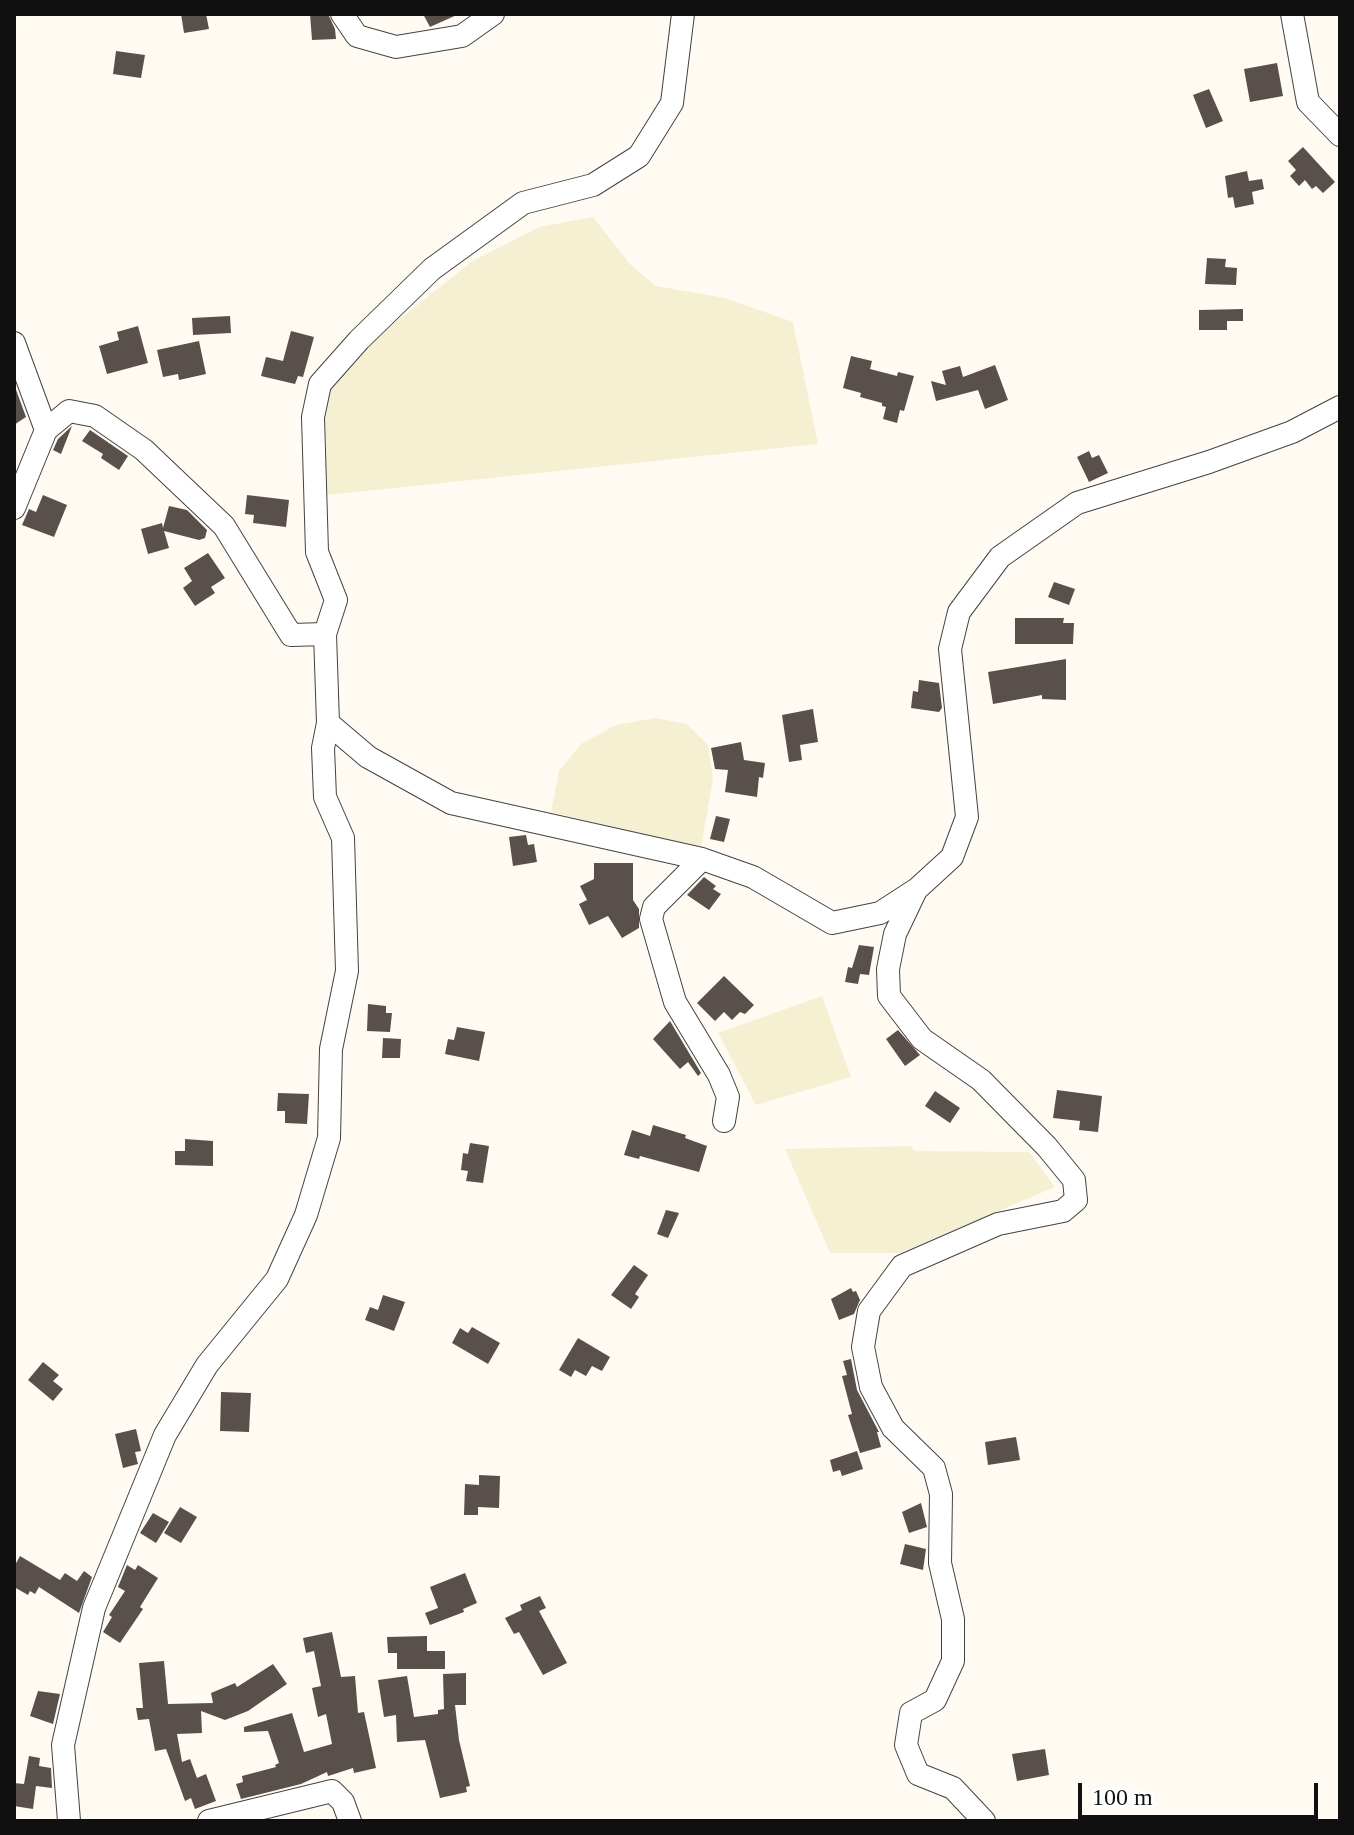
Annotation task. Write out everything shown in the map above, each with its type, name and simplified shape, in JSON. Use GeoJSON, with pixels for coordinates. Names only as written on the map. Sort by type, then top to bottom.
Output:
{"type":"FeatureCollection","features":[{"type":"Feature","properties":{"kind":"street"},"geometry":{"type":"LineString","coordinates":[[342,14],[357,36],[396,47],[462,36],[493,14]]}},
{"type":"Feature","properties":{"kind":"street"},"geometry":{"type":"LineString","coordinates":[[69,1821],[63,1745],[94,1608],[165,1435],[207,1365],[277,1279],[306,1215],[329,1138],[331,1049],[347,971],[343,838],[325,797],[323,748],[328,723],[325,634],[336,600],[317,552],[313,417],[320,384],[359,340],[432,269],[523,203],[593,185],[639,156],[672,103],[683,14]]}},
{"type":"Feature","properties":{"kind":"street"},"geometry":{"type":"LineString","coordinates":[[1292,14],[1308,102],[1340,135]]}},
{"type":"Feature","properties":{"kind":"street"},"geometry":{"type":"LineString","coordinates":[[14,343],[46,430]]}},
{"type":"Feature","properties":{"kind":"street"},"geometry":{"type":"LineString","coordinates":[[328,723],[368,757],[451,803],[702,859],[753,877],[832,923],[880,913],[917,889],[952,857],[967,817],[950,649],[959,612],[1000,557],[1077,503],[1292,432],[1340,407]]}},
{"type":"Feature","properties":{"kind":"street"},"geometry":{"type":"LineString","coordinates":[[14,508],[46,430],[69,411],[95,416],[144,450],[224,526],[291,635],[325,634]]}},
{"type":"Feature","properties":{"kind":"street"},"geometry":{"type":"LineString","coordinates":[[702,859],[654,907],[651,919],[675,1002],[719,1075],[728,1097],[724,1121]]}},
{"type":"Feature","properties":{"kind":"street"},"geometry":{"type":"LineString","coordinates":[[917,889],[895,934],[888,969],[889,996],[922,1039],[981,1080],[1047,1147],[1074,1180],[1076,1200],[1063,1211],[998,1224],[902,1266],[869,1311],[863,1347],[871,1387],[893,1428],[934,1468],[941,1494],[940,1563],[953,1619],[953,1661],[935,1700],[911,1713],[906,1745],[918,1774],[953,1788],[984,1821]]}},
{"type":"Feature","properties":{"kind":"street"},"geometry":{"type":"LineString","coordinates":[[209,1821],[332,1791],[343,1802],[350,1821]]}},
{"type":"Feature","properties":{"kind":"shaded area"},"geometry":{"type":"Polygon","coordinates":[[[593,217],[630,264],[656,286],[725,298],[793,322],[818,444],[327,495],[320,417],[328,389],[367,345],[471,262],[539,227],[593,217]]]}},
{"type":"Feature","properties":{"kind":"shaded area"},"geometry":{"type":"Polygon","coordinates":[[[655,718],[687,724],[708,745],[713,779],[701,849],[551,812],[559,771],[581,744],[616,725],[655,718]]]}},
{"type":"Feature","properties":{"kind":"shaded area"},"geometry":{"type":"Polygon","coordinates":[[[822,996],[851,1077],[756,1105],[718,1033],[822,996]]]}},
{"type":"Feature","properties":{"kind":"shaded area"},"geometry":{"type":"Polygon","coordinates":[[[910,1146],[915,1151],[1029,1152],[1055,1187],[900,1253],[830,1253],[785,1149],[910,1146]]]}},
{"type":"Feature","properties":{"kind":"building"},"geometry":{"type":"Polygon","coordinates":[[[181,14],[206,14],[209,29],[184,33],[181,14]]]}},
{"type":"Feature","properties":{"kind":"building"},"geometry":{"type":"Polygon","coordinates":[[[310,14],[328,14],[336,39],[312,40],[310,14]]]}},
{"type":"Feature","properties":{"kind":"building"},"geometry":{"type":"Polygon","coordinates":[[[423,14],[459,14],[430,27],[423,14]]]}},
{"type":"Feature","properties":{"kind":"building"},"geometry":{"type":"Polygon","coordinates":[[[116,51],[145,55],[141,78],[113,74],[116,51]]]}},
{"type":"Feature","properties":{"kind":"building"},"geometry":{"type":"Polygon","coordinates":[[[1277,63],[1283,96],[1250,102],[1244,69],[1277,63]]]}},
{"type":"Feature","properties":{"kind":"building"},"geometry":{"type":"Polygon","coordinates":[[[1209,89],[1223,121],[1206,128],[1193,95],[1209,89]]]}},
{"type":"Feature","properties":{"kind":"building"},"geometry":{"type":"Polygon","coordinates":[[[1303,147],[1335,182],[1323,193],[1316,186],[1312,189],[1305,180],[1299,186],[1290,176],[1296,170],[1288,161],[1303,147]]]}},
{"type":"Feature","properties":{"kind":"building"},"geometry":{"type":"Polygon","coordinates":[[[1247,171],[1249,181],[1262,179],[1264,189],[1252,192],[1254,204],[1235,208],[1233,197],[1228,198],[1225,176],[1247,171]]]}},
{"type":"Feature","properties":{"kind":"building"},"geometry":{"type":"Polygon","coordinates":[[[1207,258],[1226,259],[1225,267],[1237,268],[1236,285],[1205,284],[1207,258]]]}},
{"type":"Feature","properties":{"kind":"building"},"geometry":{"type":"Polygon","coordinates":[[[1243,309],[1243,321],[1227,321],[1227,330],[1199,330],[1199,310],[1243,309]]]}},
{"type":"Feature","properties":{"kind":"building"},"geometry":{"type":"Polygon","coordinates":[[[230,316],[231,333],[193,335],[192,318],[230,316]]]}},
{"type":"Feature","properties":{"kind":"building"},"geometry":{"type":"Polygon","coordinates":[[[138,326],[148,363],[107,374],[99,346],[119,340],[117,332],[138,326]]]}},
{"type":"Feature","properties":{"kind":"building"},"geometry":{"type":"Polygon","coordinates":[[[291,331],[314,337],[303,377],[298,376],[295,384],[261,376],[266,357],[283,361],[291,331]]]}},
{"type":"Feature","properties":{"kind":"building"},"geometry":{"type":"Polygon","coordinates":[[[199,341],[206,374],[179,380],[178,374],[163,377],[157,350],[199,341]]]}},
{"type":"Feature","properties":{"kind":"building"},"geometry":{"type":"Polygon","coordinates":[[[851,356],[872,361],[870,369],[897,376],[898,372],[914,376],[904,411],[900,410],[897,423],[883,419],[886,407],[882,403],[843,388],[851,356]]]}},
{"type":"Feature","properties":{"kind":"building"},"geometry":{"type":"Polygon","coordinates":[[[995,365],[1008,400],[985,409],[978,390],[936,401],[931,381],[946,385],[942,371],[960,366],[963,377],[995,365]]]}},
{"type":"Feature","properties":{"kind":"building"},"geometry":{"type":"Polygon","coordinates":[[[14,384],[26,417],[14,425],[14,384]]]}},
{"type":"Feature","properties":{"kind":"building"},"geometry":{"type":"Polygon","coordinates":[[[72,426],[61,454],[53,450],[58,439],[72,426]]]}},
{"type":"Feature","properties":{"kind":"building"},"geometry":{"type":"Polygon","coordinates":[[[90,430],[128,456],[119,470],[101,458],[103,454],[82,441],[90,430]]]}},
{"type":"Feature","properties":{"kind":"building"},"geometry":{"type":"Polygon","coordinates":[[[1089,451],[1092,458],[1099,455],[1108,473],[1089,482],[1077,457],[1089,451]]]}},
{"type":"Feature","properties":{"kind":"building"},"geometry":{"type":"Polygon","coordinates":[[[43,495],[67,505],[54,537],[22,525],[29,509],[36,512],[43,495]]]}},
{"type":"Feature","properties":{"kind":"building"},"geometry":{"type":"Polygon","coordinates":[[[247,495],[289,500],[286,527],[253,523],[254,515],[245,514],[247,495]]]}},
{"type":"Feature","properties":{"kind":"building"},"geometry":{"type":"Polygon","coordinates":[[[169,506],[187,510],[207,530],[205,538],[199,540],[164,531],[169,548],[148,554],[141,529],[162,523],[163,528],[169,506]]]}},
{"type":"Feature","properties":{"kind":"building"},"geometry":{"type":"Polygon","coordinates":[[[208,553],[225,578],[211,587],[215,593],[195,606],[183,588],[192,581],[184,568],[208,553]]]}},
{"type":"Feature","properties":{"kind":"building"},"geometry":{"type":"Polygon","coordinates":[[[1054,582],[1075,589],[1069,605],[1048,597],[1054,582]]]}},
{"type":"Feature","properties":{"kind":"building"},"geometry":{"type":"Polygon","coordinates":[[[1015,618],[1064,618],[1063,623],[1074,623],[1073,644],[1015,644],[1015,618]]]}},
{"type":"Feature","properties":{"kind":"building"},"geometry":{"type":"Polygon","coordinates":[[[1066,659],[1066,700],[1042,699],[1042,695],[993,704],[988,672],[1066,659]]]}},
{"type":"Feature","properties":{"kind":"building"},"geometry":{"type":"Polygon","coordinates":[[[919,680],[939,683],[942,708],[939,712],[911,708],[913,691],[918,692],[919,680]]]}},
{"type":"Feature","properties":{"kind":"building"},"geometry":{"type":"Polygon","coordinates":[[[813,709],[818,742],[800,745],[802,760],[789,762],[782,715],[813,709]]]}},
{"type":"Feature","properties":{"kind":"building"},"geometry":{"type":"Polygon","coordinates":[[[741,742],[744,760],[765,763],[763,778],[759,777],[757,797],[725,792],[728,770],[715,769],[711,748],[741,742]]]}},
{"type":"Feature","properties":{"kind":"building"},"geometry":{"type":"Polygon","coordinates":[[[716,816],[730,819],[724,842],[710,839],[716,816]]]}},
{"type":"Feature","properties":{"kind":"building"},"geometry":{"type":"Polygon","coordinates":[[[526,835],[528,845],[534,844],[537,862],[513,866],[509,837],[526,835]]]}},
{"type":"Feature","properties":{"kind":"building"},"geometry":{"type":"Polygon","coordinates":[[[594,863],[633,863],[633,900],[639,909],[639,928],[622,938],[608,916],[589,925],[579,904],[587,900],[580,886],[594,879],[594,863]]]}},
{"type":"Feature","properties":{"kind":"building"},"geometry":{"type":"Polygon","coordinates":[[[704,877],[721,894],[709,910],[687,895],[704,877]]]}},
{"type":"Feature","properties":{"kind":"building"},"geometry":{"type":"Polygon","coordinates":[[[859,945],[874,947],[869,975],[860,974],[858,984],[845,982],[848,967],[852,968],[859,945]]]}},
{"type":"Feature","properties":{"kind":"building"},"geometry":{"type":"Polygon","coordinates":[[[724,976],[754,1005],[732,1020],[724,1012],[715,1021],[697,1003],[724,976]]]}},
{"type":"Feature","properties":{"kind":"building"},"geometry":{"type":"Polygon","coordinates":[[[368,1004],[386,1006],[386,1013],[392,1013],[390,1032],[367,1031],[368,1004]]]}},
{"type":"Feature","properties":{"kind":"building"},"geometry":{"type":"Polygon","coordinates":[[[670,1021],[701,1073],[698,1076],[688,1062],[680,1069],[653,1039],[670,1021]]]}},
{"type":"Feature","properties":{"kind":"building"},"geometry":{"type":"Polygon","coordinates":[[[457,1027],[485,1032],[479,1061],[445,1054],[448,1039],[454,1040],[457,1027]]]}},
{"type":"Feature","properties":{"kind":"building"},"geometry":{"type":"Polygon","coordinates":[[[898,1030],[920,1055],[905,1066],[886,1039],[898,1030]]]}},
{"type":"Feature","properties":{"kind":"building"},"geometry":{"type":"Polygon","coordinates":[[[383,1038],[401,1039],[400,1058],[382,1058],[383,1038]]]}},
{"type":"Feature","properties":{"kind":"building"},"geometry":{"type":"Polygon","coordinates":[[[1057,1090],[1102,1096],[1098,1132],[1079,1130],[1080,1121],[1053,1118],[1057,1090]]]}},
{"type":"Feature","properties":{"kind":"building"},"geometry":{"type":"Polygon","coordinates":[[[935,1091],[960,1108],[950,1123],[925,1106],[935,1091]]]}},
{"type":"Feature","properties":{"kind":"building"},"geometry":{"type":"Polygon","coordinates":[[[278,1093],[309,1094],[307,1124],[285,1123],[285,1111],[277,1111],[278,1093]]]}},
{"type":"Feature","properties":{"kind":"building"},"geometry":{"type":"Polygon","coordinates":[[[653,1125],[686,1135],[685,1138],[707,1146],[699,1172],[640,1156],[639,1159],[624,1155],[632,1130],[650,1136],[653,1125]]]}},
{"type":"Feature","properties":{"kind":"building"},"geometry":{"type":"Polygon","coordinates":[[[185,1139],[213,1141],[213,1166],[175,1165],[175,1151],[185,1151],[185,1139]]]}},
{"type":"Feature","properties":{"kind":"building"},"geometry":{"type":"Polygon","coordinates":[[[470,1143],[489,1146],[483,1183],[466,1181],[468,1171],[461,1170],[463,1153],[468,1154],[470,1143]]]}},
{"type":"Feature","properties":{"kind":"building"},"geometry":{"type":"Polygon","coordinates":[[[666,1210],[679,1213],[668,1238],[657,1234],[666,1210]]]}},
{"type":"Feature","properties":{"kind":"building"},"geometry":{"type":"Polygon","coordinates":[[[634,1265],[648,1275],[635,1294],[639,1297],[631,1309],[611,1295],[634,1265]]]}},
{"type":"Feature","properties":{"kind":"building"},"geometry":{"type":"Polygon","coordinates":[[[851,1288],[860,1300],[854,1314],[839,1320],[831,1299],[851,1288]]]}},
{"type":"Feature","properties":{"kind":"building"},"geometry":{"type":"Polygon","coordinates":[[[383,1295],[405,1302],[394,1331],[365,1320],[370,1307],[378,1310],[383,1295]]]}},
{"type":"Feature","properties":{"kind":"building"},"geometry":{"type":"Polygon","coordinates":[[[472,1327],[500,1343],[488,1364],[452,1343],[460,1328],[468,1333],[472,1327]]]}},
{"type":"Feature","properties":{"kind":"building"},"geometry":{"type":"Polygon","coordinates":[[[578,1338],[610,1357],[602,1371],[592,1366],[586,1376],[575,1370],[571,1377],[559,1370],[578,1338]]]}},
{"type":"Feature","properties":{"kind":"building"},"geometry":{"type":"Polygon","coordinates":[[[851,1359],[857,1390],[879,1432],[881,1447],[860,1453],[848,1415],[852,1414],[842,1376],[847,1375],[843,1361],[851,1359]]]}},
{"type":"Feature","properties":{"kind":"building"},"geometry":{"type":"Polygon","coordinates":[[[43,1362],[59,1375],[53,1381],[63,1389],[53,1401],[28,1380],[43,1362]]]}},
{"type":"Feature","properties":{"kind":"building"},"geometry":{"type":"Polygon","coordinates":[[[221,1392],[251,1393],[249,1432],[220,1431],[221,1392]]]}},
{"type":"Feature","properties":{"kind":"building"},"geometry":{"type":"Polygon","coordinates":[[[136,1429],[141,1451],[135,1452],[138,1464],[123,1468],[115,1434],[136,1429]]]}},
{"type":"Feature","properties":{"kind":"building"},"geometry":{"type":"Polygon","coordinates":[[[1016,1437],[1020,1460],[988,1465],[985,1442],[1016,1437]]]}},
{"type":"Feature","properties":{"kind":"building"},"geometry":{"type":"Polygon","coordinates":[[[857,1451],[863,1469],[842,1476],[840,1470],[833,1472],[830,1460],[857,1451]]]}},
{"type":"Feature","properties":{"kind":"building"},"geometry":{"type":"Polygon","coordinates":[[[479,1475],[500,1476],[499,1508],[478,1507],[478,1515],[464,1515],[465,1484],[479,1485],[479,1475]]]}},
{"type":"Feature","properties":{"kind":"building"},"geometry":{"type":"Polygon","coordinates":[[[921,1503],[927,1527],[909,1533],[902,1512],[921,1503]]]}},
{"type":"Feature","properties":{"kind":"building"},"geometry":{"type":"Polygon","coordinates":[[[180,1507],[197,1517],[181,1543],[164,1533],[180,1507]]]}},
{"type":"Feature","properties":{"kind":"building"},"geometry":{"type":"Polygon","coordinates":[[[153,1513],[169,1522],[156,1543],[140,1533],[153,1513]]]}},
{"type":"Feature","properties":{"kind":"building"},"geometry":{"type":"Polygon","coordinates":[[[905,1544],[926,1549],[923,1570],[900,1564],[905,1544]]]}},
{"type":"Feature","properties":{"kind":"building"},"geometry":{"type":"Polygon","coordinates":[[[20,1556],[60,1580],[65,1573],[77,1581],[84,1571],[92,1577],[79,1613],[39,1587],[35,1594],[30,1591],[28,1595],[14,1587],[14,1567],[20,1556]]]}},
{"type":"Feature","properties":{"kind":"building"},"geometry":{"type":"Polygon","coordinates":[[[127,1565],[135,1570],[138,1565],[158,1578],[140,1607],[143,1609],[120,1643],[103,1632],[112,1617],[109,1615],[125,1591],[118,1587],[127,1565]]]}},
{"type":"Feature","properties":{"kind":"building"},"geometry":{"type":"Polygon","coordinates":[[[465,1573],[477,1603],[463,1609],[464,1612],[430,1625],[425,1613],[438,1608],[430,1587],[465,1573]]]}},
{"type":"Feature","properties":{"kind":"building"},"geometry":{"type":"Polygon","coordinates":[[[540,1596],[546,1608],[539,1611],[567,1663],[543,1675],[519,1632],[514,1634],[505,1618],[522,1610],[520,1605],[540,1596]]]}},
{"type":"Feature","properties":{"kind":"building"},"geometry":{"type":"Polygon","coordinates":[[[332,1632],[341,1677],[355,1676],[358,1713],[364,1712],[376,1768],[354,1773],[353,1768],[328,1776],[327,1772],[301,1784],[241,1799],[236,1784],[243,1782],[242,1776],[276,1767],[279,1763],[268,1731],[244,1732],[244,1727],[292,1713],[304,1752],[332,1744],[326,1714],[318,1717],[312,1688],[321,1686],[314,1651],[306,1653],[303,1638],[332,1632]]]}},
{"type":"Feature","properties":{"kind":"building"},"geometry":{"type":"Polygon","coordinates":[[[427,1636],[427,1651],[445,1651],[445,1669],[397,1669],[397,1653],[388,1653],[387,1637],[427,1636]]]}},
{"type":"Feature","properties":{"kind":"building"},"geometry":{"type":"Polygon","coordinates":[[[164,1661],[168,1704],[213,1703],[211,1693],[235,1683],[237,1687],[273,1664],[287,1684],[248,1711],[225,1720],[201,1711],[202,1733],[177,1734],[182,1762],[190,1759],[197,1778],[206,1774],[216,1801],[195,1809],[191,1798],[185,1801],[166,1749],[155,1751],[149,1719],[138,1720],[136,1708],[143,1708],[139,1663],[164,1661]]]}},
{"type":"Feature","properties":{"kind":"building"},"geometry":{"type":"Polygon","coordinates":[[[466,1673],[466,1705],[455,1705],[459,1740],[470,1786],[466,1787],[467,1792],[440,1798],[425,1740],[397,1742],[396,1715],[384,1717],[378,1680],[407,1676],[414,1717],[438,1714],[438,1710],[444,1709],[443,1674],[466,1673]]]}},
{"type":"Feature","properties":{"kind":"building"},"geometry":{"type":"Polygon","coordinates":[[[38,1691],[60,1694],[53,1724],[30,1716],[38,1691]]]}},
{"type":"Feature","properties":{"kind":"building"},"geometry":{"type":"Polygon","coordinates":[[[1045,1749],[1049,1775],[1017,1781],[1012,1754],[1045,1749]]]}},
{"type":"Feature","properties":{"kind":"building"},"geometry":{"type":"Polygon","coordinates":[[[29,1756],[40,1758],[39,1766],[51,1768],[52,1788],[36,1786],[33,1809],[14,1806],[14,1783],[24,1784],[29,1756]]]}}]}
